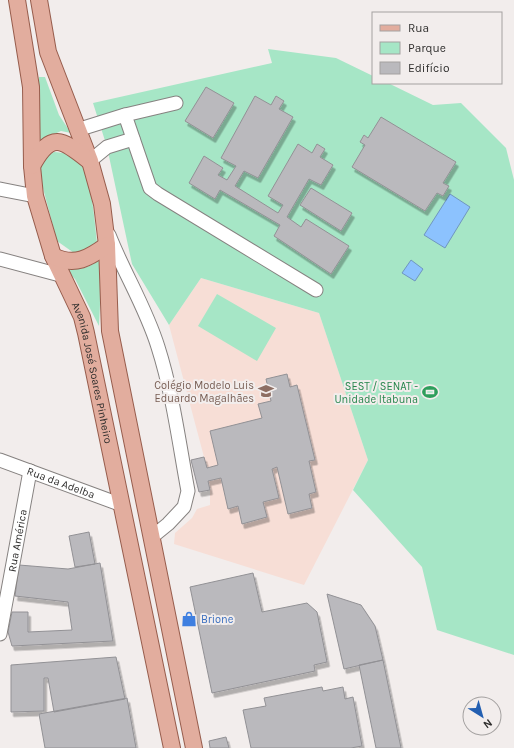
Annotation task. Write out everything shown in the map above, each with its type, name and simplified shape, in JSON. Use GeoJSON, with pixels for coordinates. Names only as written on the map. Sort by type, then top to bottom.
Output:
{"type":"FeatureCollection","features":[{"type":"Feature","properties":{"kind":"main road","name":"Avenida José Soares Pinheiro"},"geometry":{"type":"LineString","coordinates":[[17,0],[31,87],[32,166],[35,196],[60,275],[82,317],[86,333],[172,748]]}},
{"type":"Feature","properties":{"kind":"main road","name":"Avenida José Soares Pinheiro"},"geometry":{"type":"LineString","coordinates":[[39,0],[48,52],[90,161],[102,204],[107,244],[110,330],[194,748]]}},
{"type":"Feature","properties":{"kind":"main road"},"geometry":{"type":"LineString","coordinates":[[32,166],[41,150],[50,144],[58,142],[68,144],[90,161]]}},
{"type":"Feature","properties":{"kind":"main road"},"geometry":{"type":"LineString","coordinates":[[53,256],[62,261],[76,261],[92,256],[107,244]]}},
{"type":"Feature","properties":{"kind":"street"},"geometry":{"type":"LineString","coordinates":[[77,130],[125,115],[176,103]]}},
{"type":"Feature","properties":{"kind":"street"},"geometry":{"type":"LineString","coordinates":[[125,115],[150,188],[316,290]]}},
{"type":"Feature","properties":{"kind":"street"},"geometry":{"type":"LineString","coordinates":[[90,161],[107,147],[133,139]]}},
{"type":"Feature","properties":{"kind":"street"},"geometry":{"type":"LineString","coordinates":[[0,189],[35,196]]}},
{"type":"Feature","properties":{"kind":"street"},"geometry":{"type":"LineString","coordinates":[[105,226],[123,271],[147,317],[158,347],[169,386],[188,491],[184,508],[152,537]]}},
{"type":"Feature","properties":{"kind":"street"},"geometry":{"type":"LineString","coordinates":[[0,259],[60,275]]}},
{"type":"Feature","properties":{"kind":"street","name":"Rua da Adelba"},"geometry":{"type":"LineString","coordinates":[[0,460],[122,505]]}},
{"type":"Feature","properties":{"kind":"street","name":"Rua América"},"geometry":{"type":"LineString","coordinates":[[0,634],[30,471]]}},
{"type":"Feature","properties":{"kind":"shaded area","name":"Colégio Modelo Luis Eduardo Magalhães"},"geometry":{"type":"Polygon","coordinates":[[[201,278],[319,313],[368,460],[304,585],[174,544],[175,533],[192,518],[197,509],[210,505],[210,490],[199,492],[191,460],[204,457],[169,325],[201,278]]]}},
{"type":"Feature","properties":{"kind":"green space","name":"SEST / SENAT - Unidade Itabuna"},"geometry":{"type":"Polygon","coordinates":[[[268,49],[336,58],[372,76],[372,84],[390,84],[433,105],[461,103],[506,148],[514,180],[514,655],[437,630],[422,567],[353,490],[368,460],[319,313],[201,278],[169,325],[132,264],[107,147],[93,103],[272,63],[268,49]]]}},
{"type":"Feature","properties":{"kind":"green space"},"geometry":{"type":"Polygon","coordinates":[[[39,77],[45,77],[59,115],[71,133],[61,131],[39,141],[37,108],[39,77]]]}},
{"type":"Feature","properties":{"kind":"green space"},"geometry":{"type":"Polygon","coordinates":[[[54,152],[75,156],[82,164],[86,173],[92,198],[97,242],[85,251],[74,253],[57,241],[40,177],[40,165],[46,157],[54,152]]]}},
{"type":"Feature","properties":{"kind":"green space"},"geometry":{"type":"Polygon","coordinates":[[[99,259],[101,283],[99,326],[75,279],[64,268],[74,269],[87,267],[99,259]]]}},
{"type":"Feature","properties":{"kind":"green space"},"geometry":{"type":"Polygon","coordinates":[[[217,294],[276,328],[257,361],[198,326],[217,294]]]}},
{"type":"Feature","properties":{"kind":"water"},"geometry":{"type":"Polygon","coordinates":[[[450,194],[470,207],[445,248],[424,235],[450,194]]]}},
{"type":"Feature","properties":{"kind":"water"},"geometry":{"type":"Polygon","coordinates":[[[411,260],[423,269],[415,281],[402,273],[411,260]]]}},
{"type":"Feature","properties":{"kind":"building"},"geometry":{"type":"Polygon","coordinates":[[[206,87],[234,103],[213,138],[185,121],[206,87]]]}},
{"type":"Feature","properties":{"kind":"building"},"geometry":{"type":"Polygon","coordinates":[[[255,96],[271,105],[276,96],[284,101],[279,109],[293,117],[258,178],[244,171],[235,186],[278,213],[283,205],[268,196],[298,144],[312,153],[317,144],[325,149],[320,157],[333,165],[321,185],[309,179],[287,217],[301,227],[306,219],[349,246],[331,274],[274,236],[280,225],[220,190],[215,199],[189,183],[204,156],[223,168],[218,175],[227,180],[236,166],[221,158],[255,96]]]}},
{"type":"Feature","properties":{"kind":"building"},"geometry":{"type":"Polygon","coordinates":[[[381,117],[456,162],[443,183],[449,186],[443,196],[437,193],[425,211],[352,167],[365,145],[360,142],[364,135],[368,138],[381,117]]]}},
{"type":"Feature","properties":{"kind":"building"},"geometry":{"type":"Polygon","coordinates":[[[311,188],[352,213],[341,231],[300,205],[311,188]]]}},
{"type":"Feature","properties":{"kind":"building"},"geometry":{"type":"Polygon","coordinates":[[[287,374],[290,387],[297,385],[315,460],[309,461],[316,492],[309,494],[312,508],[288,514],[277,467],[272,469],[279,498],[263,502],[267,517],[242,524],[238,506],[228,509],[221,478],[208,481],[210,490],[199,492],[191,460],[204,457],[207,468],[218,465],[210,431],[262,418],[258,404],[271,401],[266,379],[287,374]]]}},
{"type":"Feature","properties":{"kind":"building"},"geometry":{"type":"Polygon","coordinates":[[[89,532],[95,564],[75,567],[69,536],[89,532]]]}},
{"type":"Feature","properties":{"kind":"building"},"geometry":{"type":"Polygon","coordinates":[[[100,563],[113,641],[12,646],[8,632],[12,612],[28,612],[28,632],[72,630],[68,602],[15,596],[19,565],[68,569],[100,563]]]}},
{"type":"Feature","properties":{"kind":"building"},"geometry":{"type":"Polygon","coordinates":[[[253,573],[262,612],[307,603],[317,612],[327,662],[314,665],[315,671],[212,693],[190,587],[253,573]]]}},
{"type":"Feature","properties":{"kind":"building"},"geometry":{"type":"Polygon","coordinates":[[[327,594],[361,605],[375,626],[383,660],[344,669],[327,594]]]}},
{"type":"Feature","properties":{"kind":"building"},"geometry":{"type":"Polygon","coordinates":[[[116,657],[125,699],[54,712],[48,678],[44,678],[44,711],[11,712],[11,665],[116,657]]]}},
{"type":"Feature","properties":{"kind":"building"},"geometry":{"type":"Polygon","coordinates":[[[383,660],[401,748],[376,748],[359,665],[383,660]]]}},
{"type":"Feature","properties":{"kind":"building"},"geometry":{"type":"Polygon","coordinates":[[[322,687],[323,691],[343,687],[345,699],[353,697],[362,746],[351,748],[251,748],[243,710],[266,706],[264,698],[322,687]]]}},
{"type":"Feature","properties":{"kind":"building"},"geometry":{"type":"Polygon","coordinates":[[[127,698],[136,748],[45,748],[39,714],[127,698]]]}},
{"type":"Feature","properties":{"kind":"building"},"geometry":{"type":"Polygon","coordinates":[[[226,737],[229,748],[210,748],[209,741],[226,737]]]}},
{"type":"Feature","properties":{"kind":"place","name":"Colégio Modelo Luis Eduardo Magalhães"},"geometry":{"type":"Point","coordinates":[266,391]}},
{"type":"Feature","properties":{"kind":"place","name":"SEST / SENAT - Unidade Itabuna"},"geometry":{"type":"Point","coordinates":[430,392]}},
{"type":"Feature","properties":{"kind":"place","name":"Brione"},"geometry":{"type":"Point","coordinates":[189,619]}}]}
